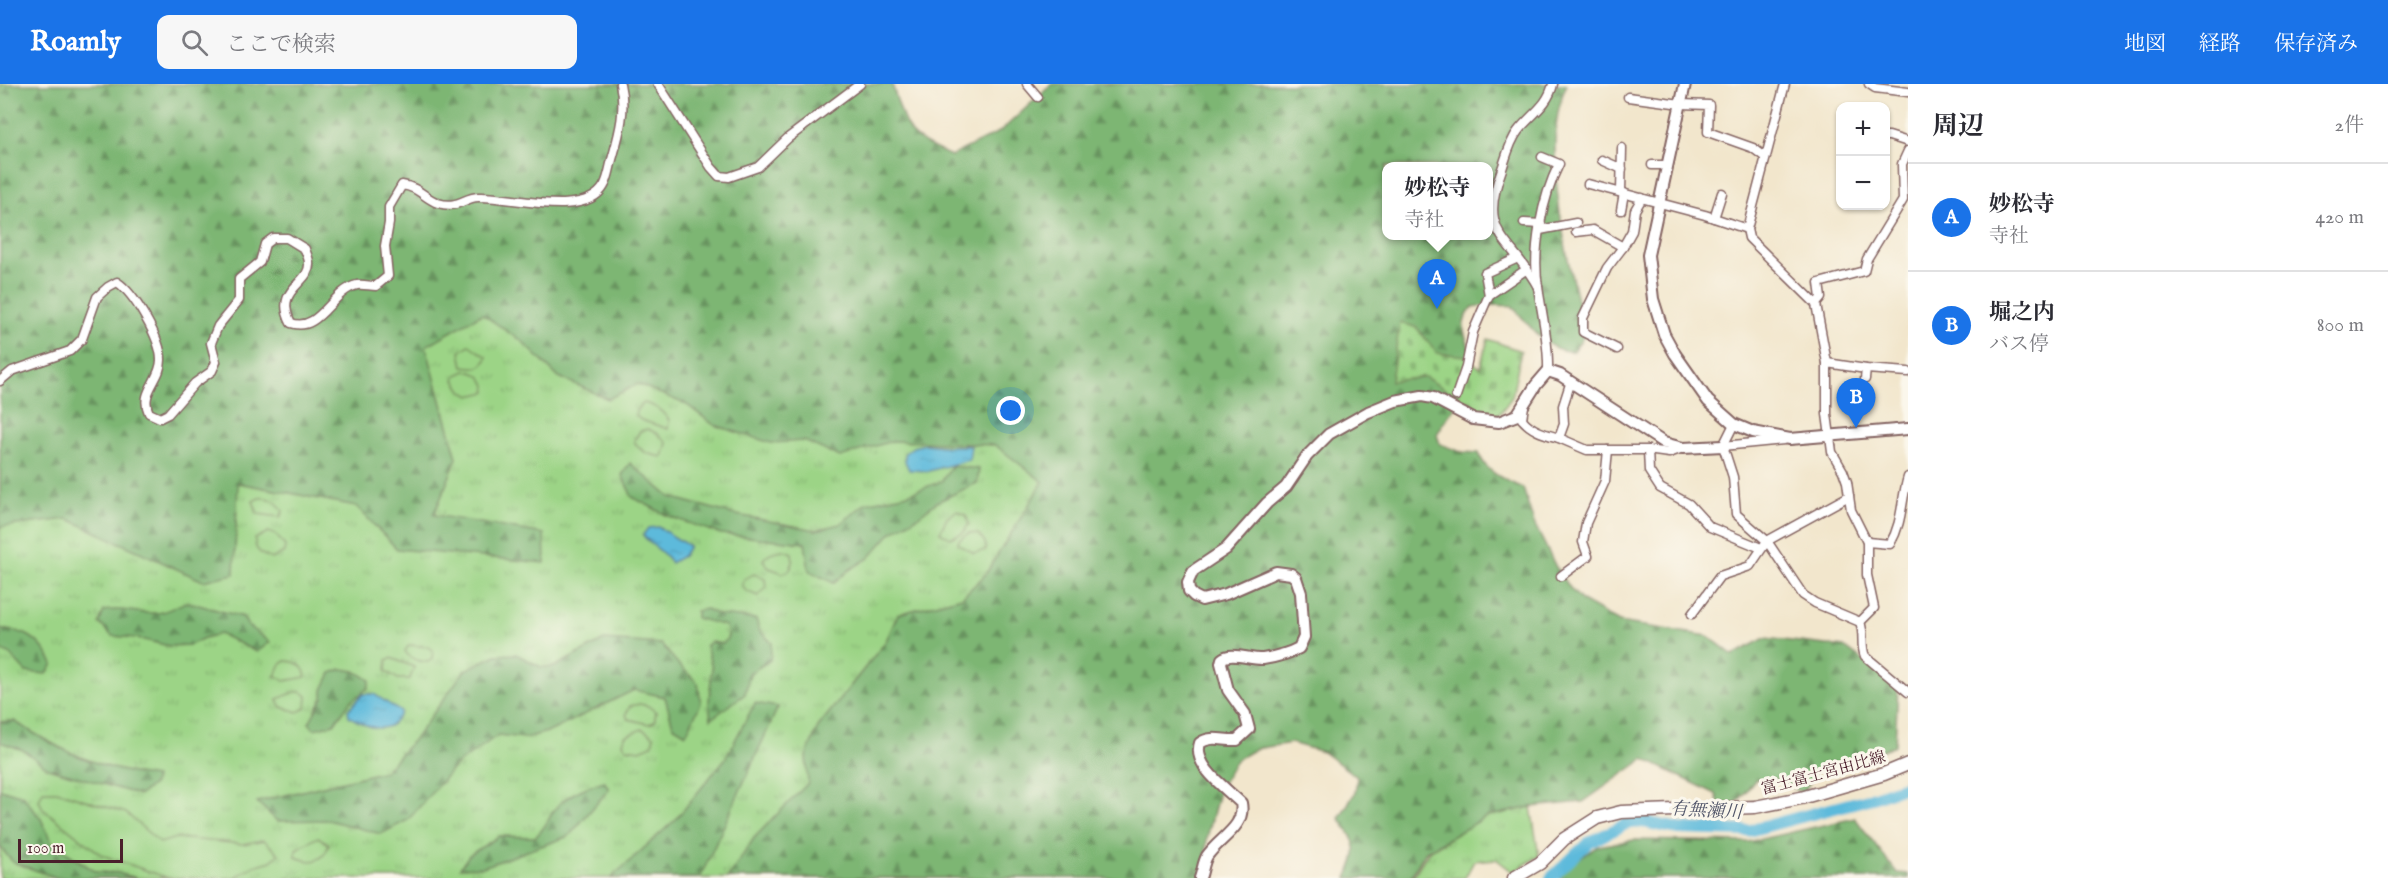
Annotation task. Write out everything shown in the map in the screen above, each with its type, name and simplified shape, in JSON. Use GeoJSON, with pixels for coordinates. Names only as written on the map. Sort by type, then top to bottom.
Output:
{"type":"FeatureCollection","features":[{"type":"Feature","properties":{"kind":"main road","name":"富士富士宮由比線"},"geometry":{"type":"LineString","coordinates":[[1514,878],[1540,863],[1564,839],[1597,818],[1621,812],[1755,807],[1776,804],[1884,774],[1908,764]]}},
{"type":"Feature","properties":{"kind":"street"},"geometry":{"type":"LineString","coordinates":[[0,381],[12,371],[70,351],[82,339],[97,297],[108,286],[117,282],[124,287],[152,330],[160,352],[158,374],[147,391],[149,413],[160,418],[168,414],[195,383],[212,371],[216,362],[211,343],[218,326],[239,300],[239,279],[260,262],[265,244],[273,238],[287,238],[305,249],[309,264],[306,276],[291,288],[287,302],[287,315],[291,323],[301,326],[310,322],[348,289],[358,285],[376,286],[388,276],[385,246],[389,207],[402,185],[413,186],[437,202],[459,205],[476,197],[529,203],[578,202],[592,199],[604,187],[621,125],[623,99],[620,84]]}},
{"type":"Feature","properties":{"kind":"street"},"geometry":{"type":"LineString","coordinates":[[658,84],[711,167],[719,176],[729,177],[758,167],[788,138],[860,84]]}},
{"type":"Feature","properties":{"kind":"street"},"geometry":{"type":"LineString","coordinates":[[1027,84],[1038,97]]}},
{"type":"Feature","properties":{"kind":"street"},"geometry":{"type":"LineString","coordinates":[[1493,193],[1515,134],[1527,118],[1544,105],[1553,84]]}},
{"type":"Feature","properties":{"kind":"street"},"geometry":{"type":"LineString","coordinates":[[1685,84],[1648,255],[1653,299],[1664,334],[1708,401],[1734,424],[1754,432],[1790,439]]}},
{"type":"Feature","properties":{"kind":"street"},"geometry":{"type":"LineString","coordinates":[[1785,84],[1747,230],[1749,238],[1816,304],[1827,363],[1829,435],[1832,452],[1843,471],[1851,510],[1867,542],[1867,575],[1874,608],[1860,622]]}},
{"type":"Feature","properties":{"kind":"street"},"geometry":{"type":"LineString","coordinates":[[1869,84],[1875,88],[1908,92]]}},
{"type":"Feature","properties":{"kind":"street"},"geometry":{"type":"LineString","coordinates":[[1628,97],[1708,105],[1708,132],[1753,148],[1766,157]]}},
{"type":"Feature","properties":{"kind":"street"},"geometry":{"type":"LineString","coordinates":[[1890,136],[1908,142]]}},
{"type":"Feature","properties":{"kind":"street"},"geometry":{"type":"LineString","coordinates":[[1621,210],[1622,148]]}},
{"type":"Feature","properties":{"kind":"street"},"geometry":{"type":"LineString","coordinates":[[1816,304],[1821,298],[1819,283],[1864,272],[1867,259],[1903,200],[1902,164],[1908,151]]}},
{"type":"Feature","properties":{"kind":"street"},"geometry":{"type":"LineString","coordinates":[[1200,878],[1203,862],[1209,853],[1226,838],[1240,820],[1243,811],[1241,802],[1203,766],[1198,753],[1200,743],[1204,740],[1237,740],[1249,729],[1245,714],[1228,690],[1221,659],[1228,655],[1262,659],[1288,653],[1299,648],[1304,637],[1301,593],[1296,578],[1291,574],[1276,572],[1226,594],[1202,600],[1189,591],[1188,582],[1193,571],[1226,549],[1267,503],[1286,487],[1316,445],[1329,434],[1368,412],[1395,401],[1422,396],[1434,398],[1473,419],[1499,422],[1517,416],[1548,371],[1544,317],[1537,272],[1544,204],[1559,164],[1542,157]]}},
{"type":"Feature","properties":{"kind":"street"},"geometry":{"type":"LineString","coordinates":[[1602,160],[1622,170]]}},
{"type":"Feature","properties":{"kind":"street"},"geometry":{"type":"LineString","coordinates":[[1652,165],[1667,165]]}},
{"type":"Feature","properties":{"kind":"street"},"geometry":{"type":"LineString","coordinates":[[1588,184],[1659,202],[1747,230]]}},
{"type":"Feature","properties":{"kind":"street"},"geometry":{"type":"LineString","coordinates":[[1714,218],[1722,193]]}},
{"type":"Feature","properties":{"kind":"street"},"geometry":{"type":"LineString","coordinates":[[1617,349],[1583,332],[1582,324],[1606,268],[1623,247],[1632,231],[1635,210],[1642,198]]}},
{"type":"Feature","properties":{"kind":"street"},"geometry":{"type":"LineString","coordinates":[[1493,220],[1498,233],[1527,269],[1538,287]]}},
{"type":"Feature","properties":{"kind":"street"},"geometry":{"type":"LineString","coordinates":[[1524,223],[1541,227],[1576,227],[1593,230],[1623,247]]}},
{"type":"Feature","properties":{"kind":"street"},"geometry":{"type":"LineString","coordinates":[[1489,296],[1485,273],[1518,258]]}},
{"type":"Feature","properties":{"kind":"street"},"geometry":{"type":"LineString","coordinates":[[1456,396],[1466,367],[1473,332],[1489,296],[1527,269]]}},
{"type":"Feature","properties":{"kind":"street"},"geometry":{"type":"LineString","coordinates":[[1827,363],[1866,374],[1908,372]]}},
{"type":"Feature","properties":{"kind":"street"},"geometry":{"type":"LineString","coordinates":[[1548,371],[1664,443],[1683,448]]}},
{"type":"Feature","properties":{"kind":"street"},"geometry":{"type":"LineString","coordinates":[[1559,438],[1564,424],[1563,406],[1570,384]]}},
{"type":"Feature","properties":{"kind":"street"},"geometry":{"type":"LineString","coordinates":[[1524,403],[1522,419],[1527,425],[1539,432],[1587,450],[1648,450],[1669,453],[1683,448],[1908,429]]}},
{"type":"Feature","properties":{"kind":"street"},"geometry":{"type":"LineString","coordinates":[[1734,424],[1723,446],[1733,477],[1736,514],[1764,545],[1803,595],[1815,603],[1860,622],[1864,634],[1862,650],[1865,656],[1908,692]]}},
{"type":"Feature","properties":{"kind":"street"},"geometry":{"type":"LineString","coordinates":[[1561,576],[1588,556],[1583,542],[1586,523],[1605,481],[1608,450]]}},
{"type":"Feature","properties":{"kind":"street"},"geometry":{"type":"LineString","coordinates":[[1648,450],[1649,471],[1660,488],[1689,504],[1710,527],[1764,545]]}},
{"type":"Feature","properties":{"kind":"street"},"geometry":{"type":"LineString","coordinates":[[1867,542],[1890,544],[1897,532],[1908,477]]}},
{"type":"Feature","properties":{"kind":"street"},"geometry":{"type":"LineString","coordinates":[[1692,614],[1720,576],[1750,566],[1764,545],[1849,496]]}},
{"type":"Feature","properties":{"kind":"green space"},"geometry":{"type":"Polygon","coordinates":[[[0,84],[892,84],[909,130],[924,142],[951,156],[1001,131],[1052,84],[1567,84],[1559,109],[1555,138],[1556,172],[1565,242],[1585,332],[1573,351],[1563,350],[1554,347],[1539,336],[1512,306],[1473,307],[1464,323],[1471,355],[1467,387],[1437,435],[1440,444],[1462,452],[1479,453],[1491,471],[1523,488],[1534,523],[1556,567],[1570,588],[1582,601],[1619,622],[1708,636],[1733,655],[1765,638],[1844,647],[1898,686],[1895,745],[1863,758],[1821,765],[1803,793],[1776,779],[1756,779],[1736,804],[1719,804],[1716,794],[1644,759],[1583,802],[1531,807],[1486,817],[1426,851],[1410,878],[1347,878],[1354,860],[1355,846],[1339,818],[1355,793],[1357,777],[1323,752],[1291,743],[1255,749],[1236,760],[1220,788],[1207,838],[1204,878],[728,878],[754,838],[808,783],[806,756],[818,727],[886,641],[898,614],[962,597],[985,575],[1043,482],[995,445],[892,441],[840,457],[804,441],[771,443],[714,425],[687,405],[638,384],[608,399],[557,376],[523,342],[482,314],[426,346],[457,458],[434,515],[544,534],[545,563],[397,549],[356,506],[238,483],[234,574],[203,581],[68,519],[0,527],[0,84]]]}},
{"type":"Feature","properties":{"kind":"green space"},"geometry":{"type":"Polygon","coordinates":[[[482,314],[1063,441],[1047,878],[0,878],[0,469],[482,314]]]}},
{"type":"Feature","properties":{"kind":"green space"},"geometry":{"type":"Polygon","coordinates":[[[1400,322],[1417,328],[1437,353],[1466,356],[1480,368],[1488,339],[1521,351],[1512,397],[1495,420],[1425,377],[1391,381],[1400,322]]]}},
{"type":"Feature","properties":{"kind":"green space"},"geometry":{"type":"Polygon","coordinates":[[[469,345],[487,357],[481,366],[463,366],[460,352],[469,345]]]}},
{"type":"Feature","properties":{"kind":"green space"},"geometry":{"type":"Polygon","coordinates":[[[465,371],[480,377],[485,383],[487,392],[470,396],[463,392],[455,380],[457,375],[465,371]]]}},
{"type":"Feature","properties":{"kind":"green space"},"geometry":{"type":"Polygon","coordinates":[[[644,403],[655,407],[669,420],[668,429],[641,420],[635,415],[637,409],[644,403]]]}},
{"type":"Feature","properties":{"kind":"green space"},"geometry":{"type":"Polygon","coordinates":[[[648,429],[658,434],[667,443],[663,457],[646,453],[634,441],[640,431],[648,429]]]}},
{"type":"Feature","properties":{"kind":"green space"},"geometry":{"type":"Polygon","coordinates":[[[630,463],[670,497],[732,514],[816,530],[840,524],[866,503],[908,494],[942,481],[951,466],[979,469],[977,483],[937,502],[892,532],[869,558],[849,570],[834,583],[809,571],[805,543],[721,534],[668,516],[632,497],[622,475],[630,463]]]}},
{"type":"Feature","properties":{"kind":"green space"},"geometry":{"type":"Polygon","coordinates":[[[259,498],[270,499],[276,503],[283,512],[280,517],[258,514],[253,501],[259,498]]]}},
{"type":"Feature","properties":{"kind":"green space"},"geometry":{"type":"Polygon","coordinates":[[[956,511],[966,515],[969,524],[963,533],[950,538],[940,532],[947,518],[956,511]]]}},
{"type":"Feature","properties":{"kind":"green space"},"geometry":{"type":"Polygon","coordinates":[[[268,532],[276,535],[285,546],[284,552],[272,559],[259,552],[255,543],[255,539],[268,532]]]}},
{"type":"Feature","properties":{"kind":"green space"},"geometry":{"type":"Polygon","coordinates":[[[969,533],[978,534],[985,542],[986,550],[974,553],[958,544],[959,540],[969,533]]]}},
{"type":"Feature","properties":{"kind":"green space"},"geometry":{"type":"Polygon","coordinates":[[[784,550],[792,553],[793,562],[790,570],[783,573],[769,568],[763,560],[765,557],[772,552],[784,550]]]}},
{"type":"Feature","properties":{"kind":"green space"},"geometry":{"type":"Polygon","coordinates":[[[754,574],[765,579],[766,588],[758,596],[746,591],[742,585],[744,579],[754,574]]]}},
{"type":"Feature","properties":{"kind":"green space"},"geometry":{"type":"Polygon","coordinates":[[[187,602],[243,617],[248,626],[270,642],[257,652],[220,634],[190,645],[169,646],[136,638],[112,636],[99,623],[104,611],[160,613],[187,602]]]}},
{"type":"Feature","properties":{"kind":"green space"},"geometry":{"type":"Polygon","coordinates":[[[706,609],[719,615],[756,619],[760,631],[772,643],[770,660],[750,673],[745,694],[711,719],[709,702],[712,668],[706,645],[711,642],[723,644],[728,637],[726,626],[696,618],[696,611],[706,609]]]}},
{"type":"Feature","properties":{"kind":"green space"},"geometry":{"type":"Polygon","coordinates":[[[0,629],[25,634],[40,644],[53,664],[47,674],[26,672],[9,654],[0,650],[0,629]]]}},
{"type":"Feature","properties":{"kind":"green space"},"geometry":{"type":"Polygon","coordinates":[[[604,640],[661,644],[698,683],[701,703],[686,734],[673,726],[665,697],[634,690],[551,731],[525,738],[498,735],[456,765],[408,820],[381,834],[328,820],[277,821],[257,802],[385,771],[416,737],[465,670],[496,655],[516,654],[541,667],[554,667],[604,640]]]}},
{"type":"Feature","properties":{"kind":"green space"},"geometry":{"type":"Polygon","coordinates":[[[409,645],[428,647],[433,650],[432,659],[425,662],[412,658],[405,651],[409,645]]]}},
{"type":"Feature","properties":{"kind":"green space"},"geometry":{"type":"Polygon","coordinates":[[[391,658],[414,667],[410,679],[398,679],[386,671],[387,660],[391,658]]]}},
{"type":"Feature","properties":{"kind":"green space"},"geometry":{"type":"Polygon","coordinates":[[[286,661],[299,665],[306,677],[285,681],[275,676],[281,664],[286,661]]]}},
{"type":"Feature","properties":{"kind":"green space"},"geometry":{"type":"Polygon","coordinates":[[[342,669],[355,671],[370,680],[368,688],[350,702],[334,724],[314,729],[309,723],[323,697],[323,690],[331,673],[342,669]]]}},
{"type":"Feature","properties":{"kind":"green space"},"geometry":{"type":"Polygon","coordinates":[[[295,692],[302,692],[307,696],[306,708],[298,712],[282,707],[277,699],[295,692]]]}},
{"type":"Feature","properties":{"kind":"green space"},"geometry":{"type":"Polygon","coordinates":[[[755,703],[778,707],[700,878],[611,878],[676,819],[725,759],[755,703]]]}},
{"type":"Feature","properties":{"kind":"green space"},"geometry":{"type":"Polygon","coordinates":[[[640,704],[656,712],[654,722],[649,724],[628,719],[626,714],[630,706],[640,704]]]}},
{"type":"Feature","properties":{"kind":"green space"},"geometry":{"type":"Polygon","coordinates":[[[14,721],[65,750],[98,764],[155,777],[153,785],[140,795],[48,768],[23,750],[0,742],[0,722],[14,721]]]}},
{"type":"Feature","properties":{"kind":"green space"},"geometry":{"type":"Polygon","coordinates":[[[642,729],[654,736],[652,745],[640,750],[626,748],[623,743],[625,736],[642,729]]]}},
{"type":"Feature","properties":{"kind":"green space"},"geometry":{"type":"Polygon","coordinates":[[[604,781],[609,789],[569,836],[483,867],[460,868],[469,855],[499,836],[535,837],[559,804],[570,795],[604,781]]]}},
{"type":"Feature","properties":{"kind":"green space"},"geometry":{"type":"Polygon","coordinates":[[[0,789],[23,796],[41,819],[52,843],[96,872],[117,873],[137,878],[57,878],[13,862],[0,847],[0,789]]]}},
{"type":"Feature","properties":{"kind":"green space"},"geometry":{"type":"Polygon","coordinates":[[[43,791],[57,791],[126,813],[160,843],[176,838],[243,844],[264,840],[279,854],[271,861],[254,866],[234,878],[168,878],[102,855],[43,809],[39,800],[43,791]]]}},
{"type":"Feature","properties":{"kind":"green space"},"geometry":{"type":"Polygon","coordinates":[[[1531,807],[1539,856],[1513,872],[1496,859],[1474,861],[1465,878],[1412,878],[1428,852],[1487,814],[1531,807]]]}},
{"type":"Feature","properties":{"kind":"green space"},"geometry":{"type":"Polygon","coordinates":[[[1855,818],[1897,873],[1908,874],[1908,878],[1548,878],[1598,846],[1634,840],[1748,842],[1855,818]]]}},
{"type":"Feature","properties":{"kind":"green space"},"geometry":{"type":"Polygon","coordinates":[[[318,837],[329,844],[321,858],[312,861],[296,857],[296,849],[318,837]]]}},
{"type":"Feature","properties":{"kind":"water"},"geometry":{"type":"Polygon","coordinates":[[[925,444],[971,446],[969,460],[929,471],[909,470],[905,461],[905,453],[913,447],[925,444]]]}},
{"type":"Feature","properties":{"kind":"water"},"geometry":{"type":"Polygon","coordinates":[[[658,527],[689,546],[683,556],[671,563],[643,535],[648,528],[658,527]]]}},
{"type":"Feature","properties":{"kind":"water"},"geometry":{"type":"Polygon","coordinates":[[[363,694],[374,694],[401,712],[391,725],[384,728],[363,724],[349,716],[348,710],[363,694]]]}},
{"type":"Feature","properties":{"kind":"waterway","name":"有無瀬川"},"geometry":{"type":"LineString","coordinates":[[1551,878],[1588,843],[1628,823],[1644,822],[1679,829],[1748,831],[1872,798],[1908,785]]}},
{"type":"Feature","properties":{"kind":"place","name":"妙松寺"},"geometry":{"type":"Point","coordinates":[1437,309]}},
{"type":"Feature","properties":{"kind":"place","name":"堀之内"},"geometry":{"type":"Point","coordinates":[1856,428]}}]}
